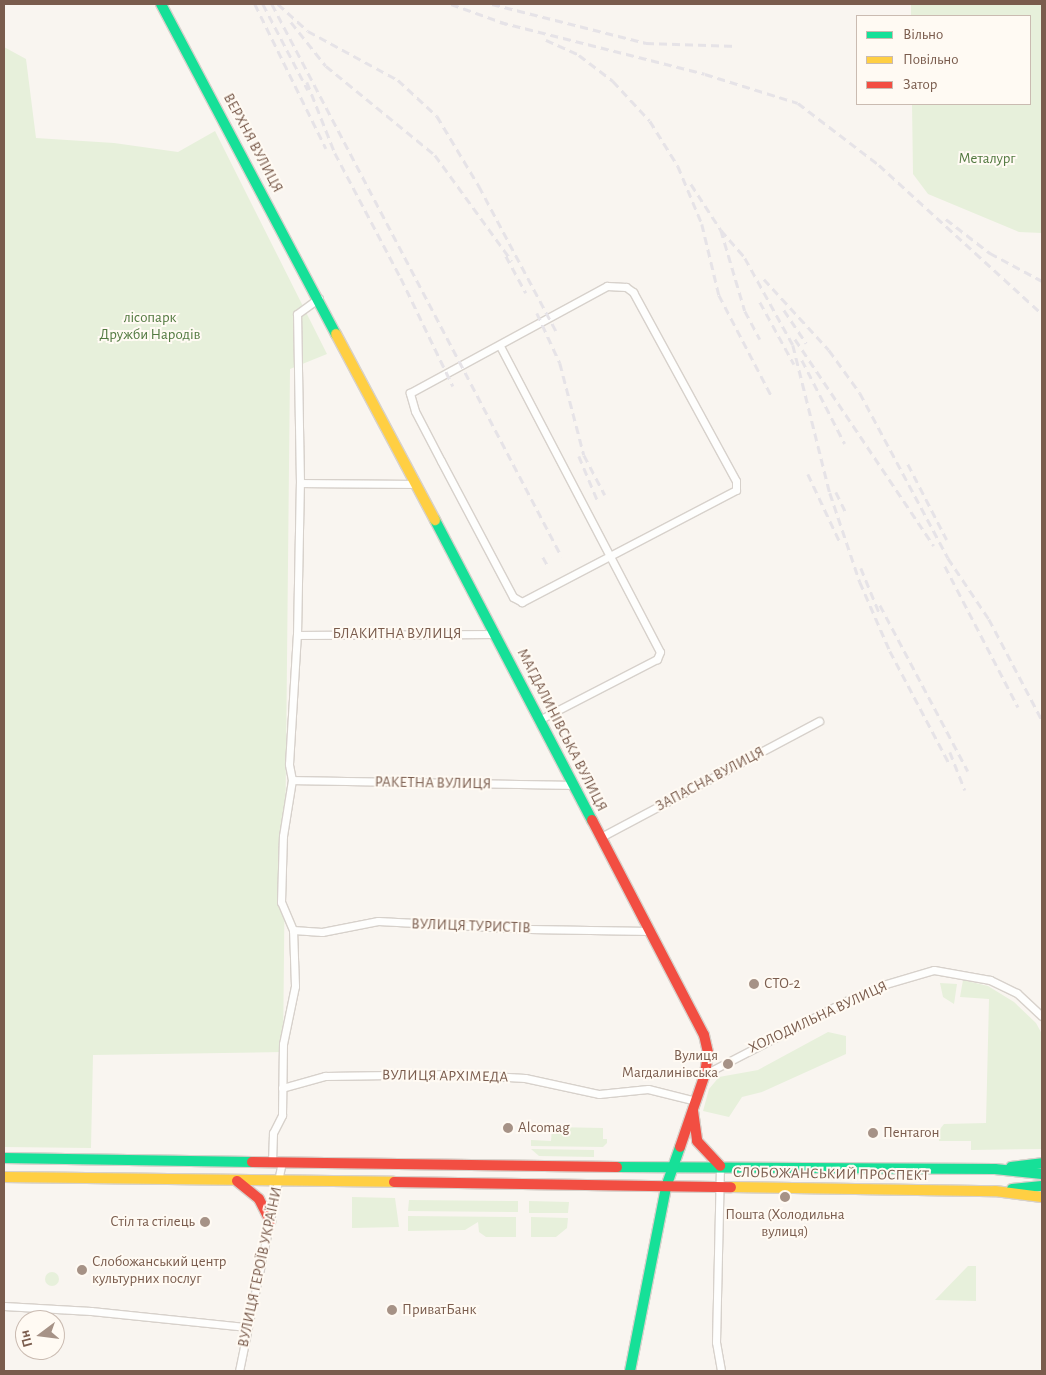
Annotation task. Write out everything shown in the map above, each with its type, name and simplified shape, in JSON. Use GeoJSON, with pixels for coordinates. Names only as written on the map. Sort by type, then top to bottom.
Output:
{"type":"FeatureCollection","features":[{"type":"Feature","properties":{"kind":"main road","name":"ВЕРХНЯ ВУЛИЦЯ"},"geometry":{"type":"LineString","coordinates":[[161,4],[319,298]]}},
{"type":"Feature","properties":{"kind":"main road","name":"МАГДАЛИНІВСЬКА ВУЛИЦЯ"},"geometry":{"type":"LineString","coordinates":[[319,298],[704,1035],[708,1053],[705,1074],[666,1187],[630,1371]]}},
{"type":"Feature","properties":{"kind":"main road"},"geometry":{"type":"LineString","coordinates":[[694,1106],[697,1141],[708,1156],[720,1166]]}},
{"type":"Feature","properties":{"kind":"main road","name":"СЛОБОЖАНСЬКИЙ ПРОСПЕКТ"},"geometry":{"type":"LineString","coordinates":[[4,1158],[674,1168],[720,1166],[995,1169],[1042,1174]]}},
{"type":"Feature","properties":{"kind":"main road","name":"СЛОБОЖАНСЬКИЙ ПРОСПЕКТ"},"geometry":{"type":"LineString","coordinates":[[995,1169],[1042,1163]]}},
{"type":"Feature","properties":{"kind":"main road","name":"СЛОБОЖАНСЬКИЙ ПРОСПЕКТ"},"geometry":{"type":"LineString","coordinates":[[4,1177],[995,1191],[1042,1197]]}},
{"type":"Feature","properties":{"kind":"main road"},"geometry":{"type":"LineString","coordinates":[[235,1180],[259,1199],[270,1221]]}},
{"type":"Feature","properties":{"kind":"main road","name":"СЛОБОЖАНСЬКИЙ ПРОСПЕКТ"},"geometry":{"type":"LineString","coordinates":[[995,1191],[1042,1186]]}},
{"type":"Feature","properties":{"kind":"street"},"geometry":{"type":"LineString","coordinates":[[607,286],[626,287],[633,292],[736,482],[736,490],[729,494],[608,554],[522,602],[517,600],[440,461],[415,411],[410,393],[500,346],[607,286]]}},
{"type":"Feature","properties":{"kind":"street"},"geometry":{"type":"LineString","coordinates":[[293,930],[281,902],[282,836],[292,780],[289,764],[297,635],[300,483],[297,314],[319,298]]}},
{"type":"Feature","properties":{"kind":"street"},"geometry":{"type":"LineString","coordinates":[[500,346],[660,656],[539,720]]}},
{"type":"Feature","properties":{"kind":"street"},"geometry":{"type":"LineString","coordinates":[[300,483],[415,484]]}},
{"type":"Feature","properties":{"kind":"street","name":"БЛАКИТНА ВУЛИЦЯ"},"geometry":{"type":"LineString","coordinates":[[297,635],[496,634]]}},
{"type":"Feature","properties":{"kind":"street","name":"ЗАПАСНА ВУЛИЦЯ"},"geometry":{"type":"LineString","coordinates":[[601,837],[819,721]]}},
{"type":"Feature","properties":{"kind":"street","name":"РАКЕТНА ВУЛИЦЯ"},"geometry":{"type":"LineString","coordinates":[[292,780],[573,785]]}},
{"type":"Feature","properties":{"kind":"street","name":"ВУЛИЦЯ ТУРИСТІВ"},"geometry":{"type":"LineString","coordinates":[[293,930],[322,932],[378,921],[530,929],[650,930]]}},
{"type":"Feature","properties":{"kind":"street","name":"ВУЛИЦЯ ГЕРОЇВ УКРАЇНИ"},"geometry":{"type":"LineString","coordinates":[[239,1371],[278,1181],[273,1133],[282,1115],[283,1044],[295,986],[293,930]]}},
{"type":"Feature","properties":{"kind":"street","name":"ХОЛОДИЛЬНА ВУЛИЦЯ"},"geometry":{"type":"LineString","coordinates":[[705,1074],[776,1035],[854,998],[886,984],[934,970],[990,980],[1017,993],[1042,1016]]}},
{"type":"Feature","properties":{"kind":"street","name":"ВУЛИЦЯ АРХІМЕДА"},"geometry":{"type":"LineString","coordinates":[[282,1088],[325,1076],[473,1074],[533,1080],[599,1094],[659,1090],[694,1106]]}},
{"type":"Feature","properties":{"kind":"street"},"geometry":{"type":"LineString","coordinates":[[720,1166],[716,1342],[721,1371]]}},
{"type":"Feature","properties":{"kind":"street"},"geometry":{"type":"LineString","coordinates":[[4,1306],[91,1311],[247,1327]]}},
{"type":"Feature","properties":{"kind":"green space","name":"Металург"},"geometry":{"type":"Polygon","coordinates":[[[911,4],[1042,4],[1042,233],[1019,232],[928,194],[913,174],[912,105],[1031,105],[1031,15],[911,15],[911,4]]]}},
{"type":"Feature","properties":{"kind":"green space","name":"лісопарк Дружби Народів"},"geometry":{"type":"Polygon","coordinates":[[[4,47],[26,59],[36,138],[114,143],[178,152],[215,131],[327,354],[290,369],[283,1052],[93,1055],[91,1148],[4,1147],[4,47]]]}},
{"type":"Feature","properties":{"kind":"green space"},"geometry":{"type":"Polygon","coordinates":[[[963,980],[988,986],[1014,1002],[1036,1023],[1042,1034],[1042,1149],[971,1150],[971,1141],[939,1141],[940,1129],[944,1124],[986,1123],[989,999],[960,997],[963,980]]]}},
{"type":"Feature","properties":{"kind":"green space"},"geometry":{"type":"Polygon","coordinates":[[[940,983],[957,984],[954,1004],[943,997],[940,983]]]}},
{"type":"Feature","properties":{"kind":"green space"},"geometry":{"type":"Polygon","coordinates":[[[828,1032],[846,1036],[846,1054],[762,1092],[742,1097],[729,1117],[703,1111],[709,1089],[719,1077],[758,1070],[828,1032]]]}},
{"type":"Feature","properties":{"kind":"green space"},"geometry":{"type":"Polygon","coordinates":[[[552,1127],[603,1128],[603,1139],[607,1139],[607,1143],[603,1147],[531,1146],[531,1140],[551,1141],[552,1127]]]}},
{"type":"Feature","properties":{"kind":"green space"},"geometry":{"type":"Polygon","coordinates":[[[531,1149],[594,1150],[594,1157],[539,1156],[531,1149]]]}},
{"type":"Feature","properties":{"kind":"green space"},"geometry":{"type":"Polygon","coordinates":[[[352,1197],[395,1198],[399,1227],[352,1228],[352,1197]]]}},
{"type":"Feature","properties":{"kind":"green space"},"geometry":{"type":"Polygon","coordinates":[[[409,1200],[518,1201],[518,1212],[408,1211],[409,1200]]]}},
{"type":"Feature","properties":{"kind":"green space"},"geometry":{"type":"Polygon","coordinates":[[[529,1201],[569,1202],[568,1213],[529,1213],[529,1201]]]}},
{"type":"Feature","properties":{"kind":"green space"},"geometry":{"type":"Polygon","coordinates":[[[408,1216],[516,1217],[516,1237],[486,1237],[479,1232],[478,1222],[465,1230],[408,1231],[408,1216]]]}},
{"type":"Feature","properties":{"kind":"green space"},"geometry":{"type":"Polygon","coordinates":[[[531,1217],[568,1218],[567,1228],[556,1237],[531,1237],[531,1217]]]}},
{"type":"Feature","properties":{"kind":"green space"},"geometry":{"type":"Polygon","coordinates":[[[968,1266],[976,1266],[976,1301],[935,1300],[968,1266]]]}},
{"type":"Feature","properties":{"kind":"green space"},"geometry":{"type":"Polygon","coordinates":[[[49,1272],[55,1272],[59,1279],[55,1286],[49,1286],[45,1282],[45,1276],[49,1272]]]}},
{"type":"Feature","properties":{"kind":"railway"},"geometry":{"type":"LineString","coordinates":[[255,4],[326,148]]}},
{"type":"Feature","properties":{"kind":"railway"},"geometry":{"type":"LineString","coordinates":[[263,4],[308,90]]}},
{"type":"Feature","properties":{"kind":"railway"},"geometry":{"type":"LineString","coordinates":[[272,4],[562,557]]}},
{"type":"Feature","properties":{"kind":"railway"},"geometry":{"type":"LineString","coordinates":[[278,4],[308,31],[398,80],[437,116],[479,186],[556,331]]}},
{"type":"Feature","properties":{"kind":"railway"},"geometry":{"type":"LineString","coordinates":[[451,4],[507,24]]}},
{"type":"Feature","properties":{"kind":"railway"},"geometry":{"type":"LineString","coordinates":[[492,4],[646,43],[737,46]]}},
{"type":"Feature","properties":{"kind":"railway"},"geometry":{"type":"LineString","coordinates":[[291,22],[326,66],[435,155],[512,261]]}},
{"type":"Feature","properties":{"kind":"railway"},"geometry":{"type":"LineString","coordinates":[[500,22],[705,74],[798,103],[879,165],[1042,314]]}},
{"type":"Feature","properties":{"kind":"railway"},"geometry":{"type":"LineString","coordinates":[[546,40],[579,55],[613,81],[650,121],[678,166],[702,224],[719,295],[772,397]]}},
{"type":"Feature","properties":{"kind":"railway"},"geometry":{"type":"LineString","coordinates":[[307,82],[335,153],[401,278],[453,386]]}},
{"type":"Feature","properties":{"kind":"railway"},"geometry":{"type":"LineString","coordinates":[[691,184],[721,230],[745,311],[760,339]]}},
{"type":"Feature","properties":{"kind":"railway"},"geometry":{"type":"LineString","coordinates":[[946,219],[990,253],[1042,281]]}},
{"type":"Feature","properties":{"kind":"railway"},"geometry":{"type":"LineString","coordinates":[[721,230],[745,258],[793,345],[830,493],[860,582],[890,651],[949,763]]}},
{"type":"Feature","properties":{"kind":"railway"},"geometry":{"type":"LineString","coordinates":[[506,256],[526,293]]}},
{"type":"Feature","properties":{"kind":"railway"},"geometry":{"type":"LineString","coordinates":[[764,279],[829,350],[860,393],[948,558],[989,619],[1042,720]]}},
{"type":"Feature","properties":{"kind":"railway"},"geometry":{"type":"LineString","coordinates":[[760,302],[794,364]]}},
{"type":"Feature","properties":{"kind":"railway"},"geometry":{"type":"LineString","coordinates":[[784,310],[806,343]]}},
{"type":"Feature","properties":{"kind":"railway"},"geometry":{"type":"LineString","coordinates":[[537,313],[560,363],[584,455],[605,495]]}},
{"type":"Feature","properties":{"kind":"railway"},"geometry":{"type":"LineString","coordinates":[[795,339],[934,546]]}},
{"type":"Feature","properties":{"kind":"railway"},"geometry":{"type":"LineString","coordinates":[[802,360],[845,444]]}},
{"type":"Feature","properties":{"kind":"railway"},"geometry":{"type":"LineString","coordinates":[[579,456],[597,499]]}},
{"type":"Feature","properties":{"kind":"railway"},"geometry":{"type":"LineString","coordinates":[[908,464],[947,540]]}},
{"type":"Feature","properties":{"kind":"railway"},"geometry":{"type":"LineString","coordinates":[[808,474],[841,544]]}},
{"type":"Feature","properties":{"kind":"railway"},"geometry":{"type":"LineString","coordinates":[[836,492],[847,515]]}},
{"type":"Feature","properties":{"kind":"railway"},"geometry":{"type":"LineString","coordinates":[[543,557],[548,566]]}},
{"type":"Feature","properties":{"kind":"railway"},"geometry":{"type":"LineString","coordinates":[[945,566],[1018,707]]}},
{"type":"Feature","properties":{"kind":"railway"},"geometry":{"type":"LineString","coordinates":[[861,568],[879,612]]}},
{"type":"Feature","properties":{"kind":"railway"},"geometry":{"type":"LineString","coordinates":[[880,605],[968,771]]}},
{"type":"Feature","properties":{"kind":"railway"},"geometry":{"type":"LineString","coordinates":[[950,752],[965,790]]}},
{"type":"Feature","properties":{"kind":"traffic: fast"},"geometry":{"type":"LineString","coordinates":[[161,4],[336,334]]}},
{"type":"Feature","properties":{"kind":"traffic: fast"},"geometry":{"type":"LineString","coordinates":[[435,520],[592,820]]}},
{"type":"Feature","properties":{"kind":"traffic: fast"},"geometry":{"type":"LineString","coordinates":[[630,1371],[666,1187],[680,1147]]}},
{"type":"Feature","properties":{"kind":"traffic: fast"},"geometry":{"type":"LineString","coordinates":[[4,1158],[252,1162]]}},
{"type":"Feature","properties":{"kind":"traffic: fast"},"geometry":{"type":"LineString","coordinates":[[1011,1167],[1042,1163]]}},
{"type":"Feature","properties":{"kind":"traffic: fast"},"geometry":{"type":"LineString","coordinates":[[617,1167],[995,1169],[1042,1174]]}},
{"type":"Feature","properties":{"kind":"traffic: fast"},"geometry":{"type":"LineString","coordinates":[[1012,1189],[1042,1186]]}},
{"type":"Feature","properties":{"kind":"traffic: slow"},"geometry":{"type":"LineString","coordinates":[[336,334],[435,520]]}},
{"type":"Feature","properties":{"kind":"traffic: slow"},"geometry":{"type":"LineString","coordinates":[[4,1177],[394,1182]]}},
{"type":"Feature","properties":{"kind":"traffic: slow"},"geometry":{"type":"LineString","coordinates":[[731,1187],[995,1191],[1042,1197]]}},
{"type":"Feature","properties":{"kind":"traffic: jam"},"geometry":{"type":"LineString","coordinates":[[592,820],[704,1035],[708,1053],[705,1074],[680,1147]]}},
{"type":"Feature","properties":{"kind":"traffic: jam"},"geometry":{"type":"LineString","coordinates":[[693,1111],[697,1141],[720,1166]]}},
{"type":"Feature","properties":{"kind":"traffic: jam"},"geometry":{"type":"LineString","coordinates":[[252,1162],[617,1167]]}},
{"type":"Feature","properties":{"kind":"traffic: jam"},"geometry":{"type":"LineString","coordinates":[[237,1181],[259,1199],[270,1221]]}},
{"type":"Feature","properties":{"kind":"traffic: jam"},"geometry":{"type":"LineString","coordinates":[[394,1182],[731,1187]]}},
{"type":"Feature","properties":{"kind":"place","name":"СТО-2"},"geometry":{"type":"Point","coordinates":[754,984]}},
{"type":"Feature","properties":{"kind":"place","name":"Вулиця Магдалинівська"},"geometry":{"type":"Point","coordinates":[728,1064]}},
{"type":"Feature","properties":{"kind":"place","name":"Alcomag"},"geometry":{"type":"Point","coordinates":[508,1128]}},
{"type":"Feature","properties":{"kind":"place","name":"Пентагон"},"geometry":{"type":"Point","coordinates":[873,1133]}},
{"type":"Feature","properties":{"kind":"place","name":"Пошта (Холодильна вулиця)"},"geometry":{"type":"Point","coordinates":[785,1197]}},
{"type":"Feature","properties":{"kind":"place","name":"Стіл та стілець"},"geometry":{"type":"Point","coordinates":[205,1222]}},
{"type":"Feature","properties":{"kind":"place","name":"Слобожанський центр культурних послуг"},"geometry":{"type":"Point","coordinates":[82,1270]}},
{"type":"Feature","properties":{"kind":"place","name":"ПриватБанк"},"geometry":{"type":"Point","coordinates":[392,1310]}}]}
